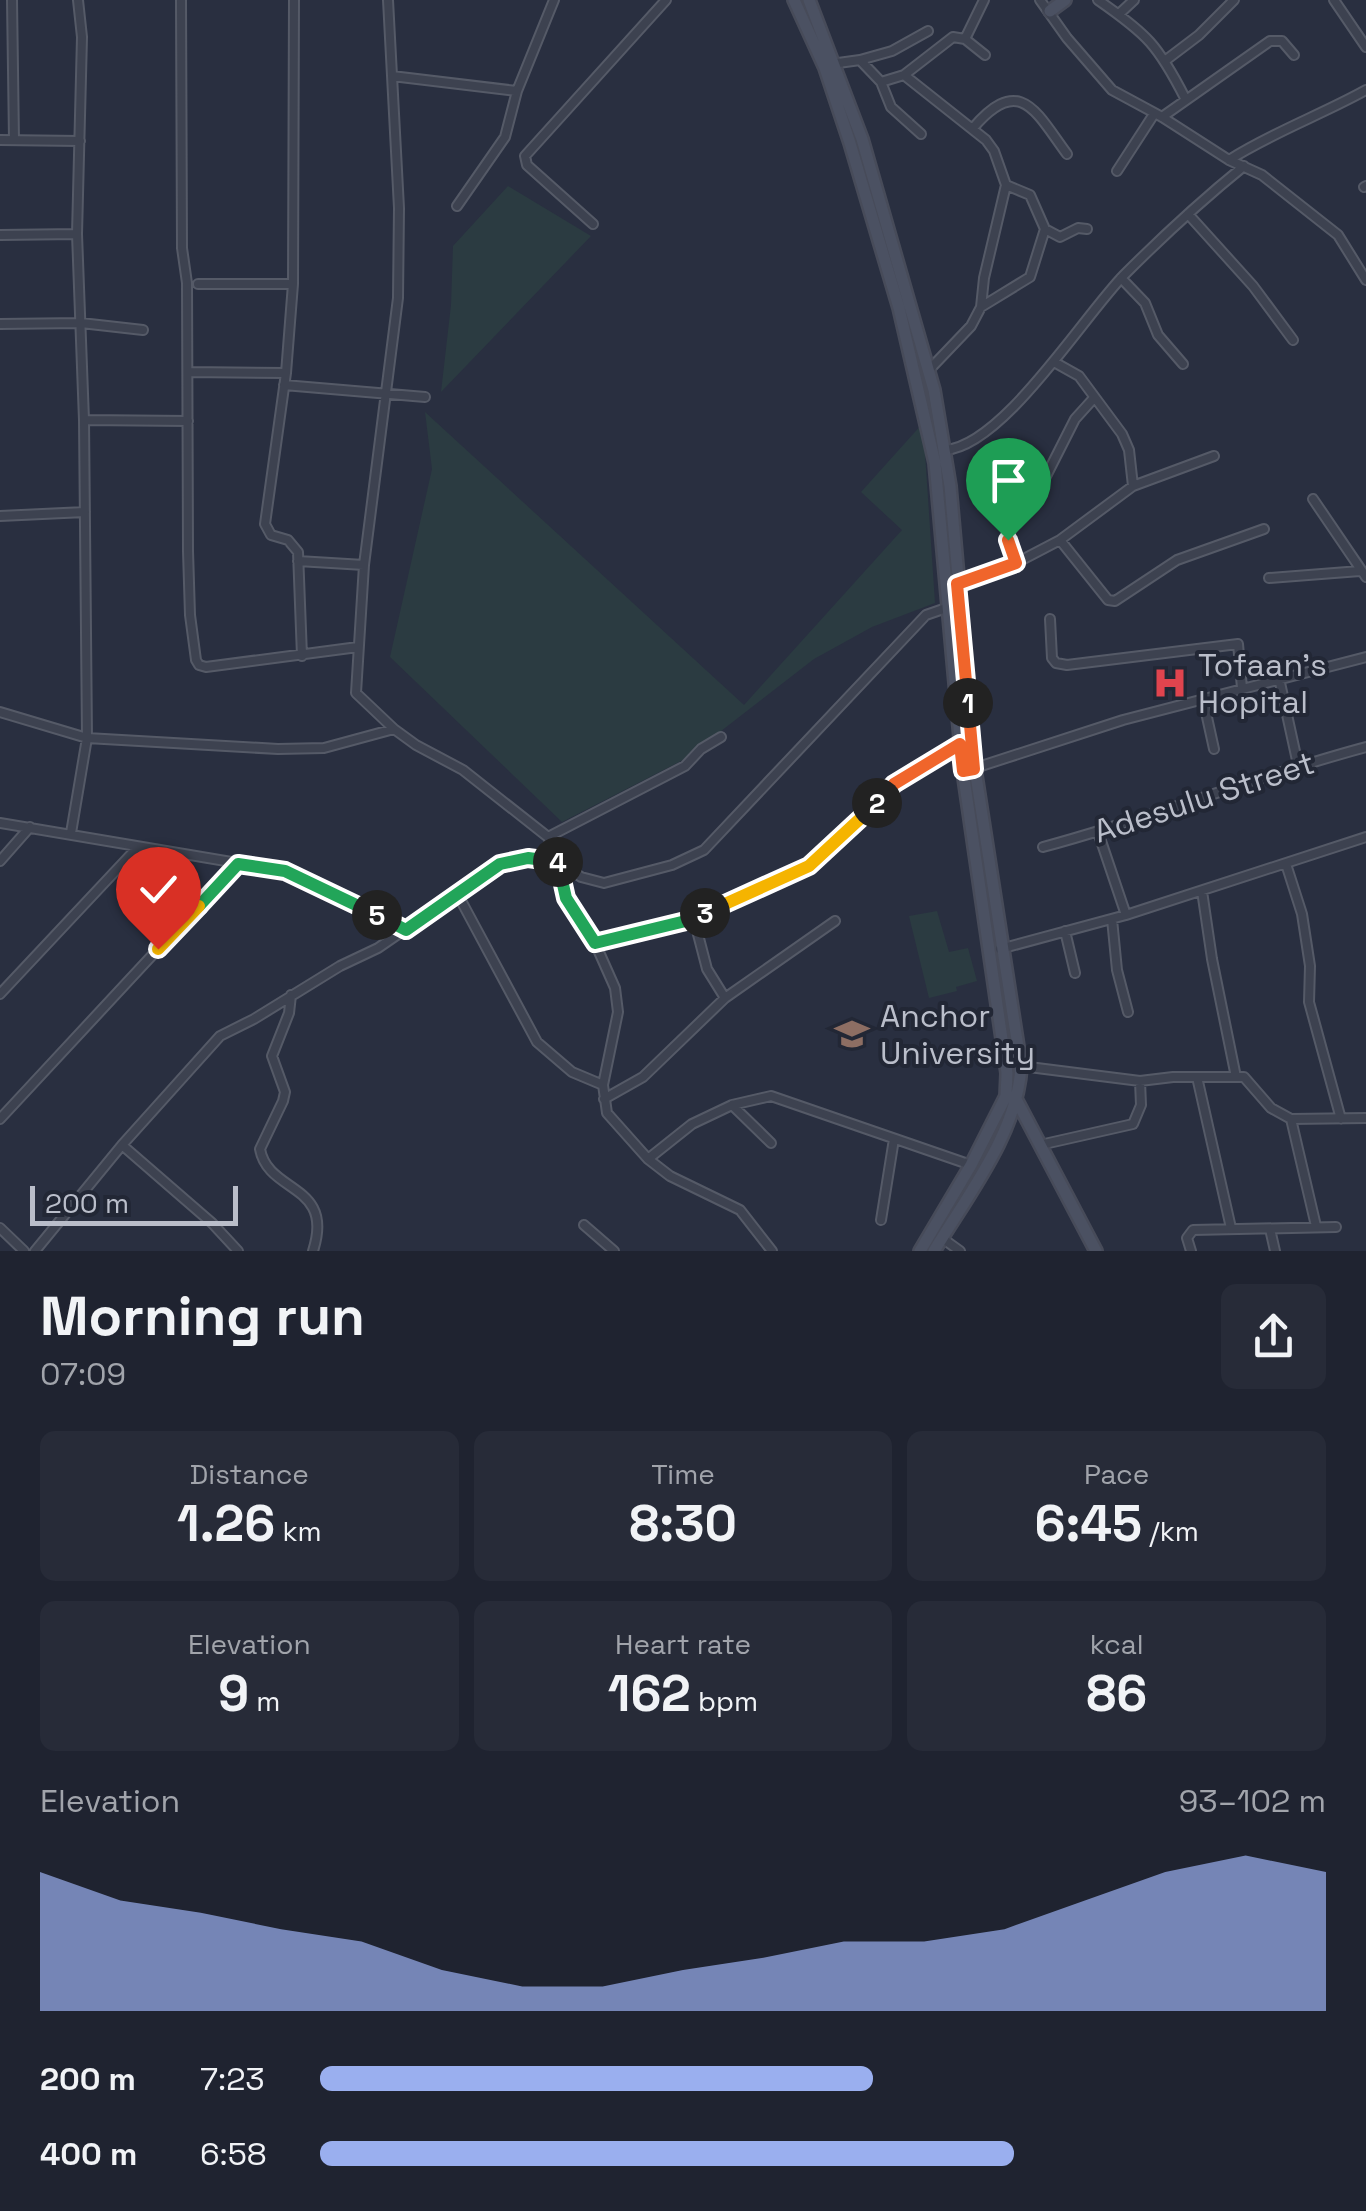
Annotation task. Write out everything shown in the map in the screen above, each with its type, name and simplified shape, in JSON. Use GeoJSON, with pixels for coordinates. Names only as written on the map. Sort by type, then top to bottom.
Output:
{"type":"FeatureCollection","features":[{"type":"Feature","properties":{"kind":"street"},"geometry":{"type":"LineString","coordinates":[[12,0],[14,140]]}},
{"type":"Feature","properties":{"kind":"street"},"geometry":{"type":"LineString","coordinates":[[72,833],[87,738],[84,420],[77,234],[82,36],[78,0]]}},
{"type":"Feature","properties":{"kind":"street"},"geometry":{"type":"LineString","coordinates":[[180,0],[190,616],[197,663],[206,666],[358,647]]}},
{"type":"Feature","properties":{"kind":"street"},"geometry":{"type":"LineString","coordinates":[[294,0],[293,284],[286,373],[265,524],[271,535],[293,543],[298,561],[302,656]]}},
{"type":"Feature","properties":{"kind":"street"},"geometry":{"type":"LineString","coordinates":[[388,0],[399,262],[364,565],[356,694],[394,729],[463,770],[548,836],[560,863],[566,898],[595,943],[615,988],[618,1012],[602,1085],[607,1114],[648,1160],[670,1176],[740,1210],[772,1251]]}},
{"type":"Feature","properties":{"kind":"street"},"geometry":{"type":"LineString","coordinates":[[457,206],[504,138],[516,90],[554,0]]}},
{"type":"Feature","properties":{"kind":"street"},"geometry":{"type":"LineString","coordinates":[[593,224],[527,165],[525,156],[666,0]]}},
{"type":"Feature","properties":{"kind":"street"},"geometry":{"type":"LineString","coordinates":[[794,0],[830,65],[862,139],[928,371],[945,450],[969,770],[1007,1073],[1006,1096],[920,1251]]}},
{"type":"Feature","properties":{"kind":"street"},"geometry":{"type":"LineString","coordinates":[[809,0],[899,308],[935,463],[960,744],[969,770],[1021,1066],[1014,1105],[983,1170],[934,1251]]}},
{"type":"Feature","properties":{"kind":"street"},"geometry":{"type":"LineString","coordinates":[[965,39],[984,0]]}},
{"type":"Feature","properties":{"kind":"street"},"geometry":{"type":"LineString","coordinates":[[1040,0],[1112,90],[1229,160],[1262,175],[1338,235],[1366,278]]}},
{"type":"Feature","properties":{"kind":"street"},"geometry":{"type":"LineString","coordinates":[[1050,11],[1065,0]]}},
{"type":"Feature","properties":{"kind":"street"},"geometry":{"type":"LineString","coordinates":[[1098,0],[1145,34],[1166,60],[1184,98]]}},
{"type":"Feature","properties":{"kind":"street"},"geometry":{"type":"LineString","coordinates":[[1119,14],[1134,0]]}},
{"type":"Feature","properties":{"kind":"street"},"geometry":{"type":"LineString","coordinates":[[1166,60],[1199,35],[1234,0]]}},
{"type":"Feature","properties":{"kind":"street"},"geometry":{"type":"LineString","coordinates":[[1334,0],[1366,48]]}},
{"type":"Feature","properties":{"kind":"street"},"geometry":{"type":"LineString","coordinates":[[830,65],[892,51],[928,32]]}},
{"type":"Feature","properties":{"kind":"street"},"geometry":{"type":"LineString","coordinates":[[881,82],[904,76],[948,39],[965,39],[985,55]]}},
{"type":"Feature","properties":{"kind":"street"},"geometry":{"type":"LineString","coordinates":[[1117,171],[1158,115],[1270,40],[1282,41],[1294,55]]}},
{"type":"Feature","properties":{"kind":"street"},"geometry":{"type":"LineString","coordinates":[[0,44],[12,43]]}},
{"type":"Feature","properties":{"kind":"street"},"geometry":{"type":"LineString","coordinates":[[860,60],[881,82],[891,107],[921,134]]}},
{"type":"Feature","properties":{"kind":"street"},"geometry":{"type":"LineString","coordinates":[[392,76],[516,90]]}},
{"type":"Feature","properties":{"kind":"street"},"geometry":{"type":"LineString","coordinates":[[904,76],[973,128],[994,151],[1006,185],[981,307],[972,326],[928,371]]}},
{"type":"Feature","properties":{"kind":"street"},"geometry":{"type":"LineString","coordinates":[[1229,160],[1266,136],[1323,114],[1366,90]]}},
{"type":"Feature","properties":{"kind":"street"},"geometry":{"type":"LineString","coordinates":[[973,128],[989,110],[1006,100],[1020,100],[1033,108],[1067,154]]}},
{"type":"Feature","properties":{"kind":"street"},"geometry":{"type":"LineString","coordinates":[[0,140],[80,141]]}},
{"type":"Feature","properties":{"kind":"street"},"geometry":{"type":"LineString","coordinates":[[945,450],[960,449],[1006,414],[1054,362],[1121,278],[1244,166]]}},
{"type":"Feature","properties":{"kind":"street"},"geometry":{"type":"LineString","coordinates":[[1006,185],[1030,195],[1046,229],[1060,237],[1078,228],[1088,230]]}},
{"type":"Feature","properties":{"kind":"street"},"geometry":{"type":"LineString","coordinates":[[1188,214],[1253,286],[1293,340]]}},
{"type":"Feature","properties":{"kind":"street"},"geometry":{"type":"LineString","coordinates":[[981,307],[1030,277],[1046,229]]}},
{"type":"Feature","properties":{"kind":"street"},"geometry":{"type":"LineString","coordinates":[[0,236],[77,234]]}},
{"type":"Feature","properties":{"kind":"street"},"geometry":{"type":"LineString","coordinates":[[1121,278],[1145,304],[1158,335],[1184,364]]}},
{"type":"Feature","properties":{"kind":"street"},"geometry":{"type":"LineString","coordinates":[[198,284],[293,284]]}},
{"type":"Feature","properties":{"kind":"street"},"geometry":{"type":"LineString","coordinates":[[0,324],[81,322],[143,330]]}},
{"type":"Feature","properties":{"kind":"street"},"geometry":{"type":"LineString","coordinates":[[1054,362],[1079,376],[1122,434],[1129,450],[1133,486]]}},
{"type":"Feature","properties":{"kind":"street"},"geometry":{"type":"LineString","coordinates":[[188,372],[286,373]]}},
{"type":"Feature","properties":{"kind":"street"},"geometry":{"type":"LineString","coordinates":[[284,385],[425,397]]}},
{"type":"Feature","properties":{"kind":"street"},"geometry":{"type":"LineString","coordinates":[[1016,563],[1008,540],[1011,530],[1035,498],[1075,419],[1094,398]]}},
{"type":"Feature","properties":{"kind":"street"},"geometry":{"type":"LineString","coordinates":[[84,420],[188,421]]}},
{"type":"Feature","properties":{"kind":"street"},"geometry":{"type":"LineString","coordinates":[[957,584],[1016,563],[1060,540],[1133,486],[1214,456]]}},
{"type":"Feature","properties":{"kind":"street"},"geometry":{"type":"LineString","coordinates":[[1269,578],[1363,574],[1313,499]]}},
{"type":"Feature","properties":{"kind":"street"},"geometry":{"type":"LineString","coordinates":[[0,516],[85,512]]}},
{"type":"Feature","properties":{"kind":"street"},"geometry":{"type":"LineString","coordinates":[[1060,540],[1108,600],[1115,601],[1176,560],[1264,528]]}},
{"type":"Feature","properties":{"kind":"street"},"geometry":{"type":"LineString","coordinates":[[1353,557],[1366,556]]}},
{"type":"Feature","properties":{"kind":"street"},"geometry":{"type":"LineString","coordinates":[[298,561],[364,565]]}},
{"type":"Feature","properties":{"kind":"street"},"geometry":{"type":"LineString","coordinates":[[35,1251],[122,1145],[220,1036],[406,930],[500,864],[512,860],[560,863],[581,878],[604,883],[672,864],[704,850],[926,615],[949,606]]}},
{"type":"Feature","properties":{"kind":"street"},"geometry":{"type":"LineString","coordinates":[[1050,619],[1052,658],[1067,665],[1238,644],[1242,688]]}},
{"type":"Feature","properties":{"kind":"street"},"geometry":{"type":"LineString","coordinates":[[969,770],[1122,720],[1366,657]]}},
{"type":"Feature","properties":{"kind":"street"},"geometry":{"type":"LineString","coordinates":[[1279,678],[1298,765]]}},
{"type":"Feature","properties":{"kind":"street"},"geometry":{"type":"LineString","coordinates":[[1203,699],[1214,749]]}},
{"type":"Feature","properties":{"kind":"street"},"geometry":{"type":"LineString","coordinates":[[0,712],[87,738],[278,749],[324,748],[394,729]]}},
{"type":"Feature","properties":{"kind":"street"},"geometry":{"type":"LineString","coordinates":[[548,836],[685,766],[720,737]]}},
{"type":"Feature","properties":{"kind":"street"},"geometry":{"type":"LineString","coordinates":[[595,943],[694,919],[809,866],[894,784],[960,744]]}},
{"type":"Feature","properties":{"kind":"street","name":"Adesulu Street"},"geometry":{"type":"LineString","coordinates":[[1043,846],[1098,832],[1298,765],[1366,748]]}},
{"type":"Feature","properties":{"kind":"street"},"geometry":{"type":"LineString","coordinates":[[0,823],[285,871],[406,930]]}},
{"type":"Feature","properties":{"kind":"street"},"geometry":{"type":"LineString","coordinates":[[0,861],[30,826]]}},
{"type":"Feature","properties":{"kind":"street"},"geometry":{"type":"LineString","coordinates":[[1098,832],[1126,915]]}},
{"type":"Feature","properties":{"kind":"street"},"geometry":{"type":"LineString","coordinates":[[1000,949],[1126,915],[1366,838]]}},
{"type":"Feature","properties":{"kind":"street"},"geometry":{"type":"LineString","coordinates":[[0,994],[136,848]]}},
{"type":"Feature","properties":{"kind":"street"},"geometry":{"type":"LineString","coordinates":[[0,1119],[238,864]]}},
{"type":"Feature","properties":{"kind":"street"},"geometry":{"type":"LineString","coordinates":[[1286,864],[1302,914],[1310,966],[1308,1002],[1341,1119]]}},
{"type":"Feature","properties":{"kind":"street"},"geometry":{"type":"LineString","coordinates":[[1202,891],[1236,1077]]}},
{"type":"Feature","properties":{"kind":"street"},"geometry":{"type":"LineString","coordinates":[[458,896],[537,1042],[572,1072],[602,1085]]}},
{"type":"Feature","properties":{"kind":"street"},"geometry":{"type":"LineString","coordinates":[[694,919],[707,970],[724,998]]}},
{"type":"Feature","properties":{"kind":"street"},"geometry":{"type":"LineString","coordinates":[[1112,919],[1117,970],[1128,1012]]}},
{"type":"Feature","properties":{"kind":"street"},"geometry":{"type":"LineString","coordinates":[[604,1099],[643,1078],[724,998],[835,922]]}},
{"type":"Feature","properties":{"kind":"street"},"geometry":{"type":"LineString","coordinates":[[1065,932],[1074,973]]}},
{"type":"Feature","properties":{"kind":"street"},"geometry":{"type":"LineString","coordinates":[[291,996],[289,1013],[272,1056],[285,1092],[284,1101],[260,1149],[263,1161],[312,1205],[318,1220],[313,1251]]}},
{"type":"Feature","properties":{"kind":"street"},"geometry":{"type":"LineString","coordinates":[[1021,1066],[1140,1081],[1246,1078],[1271,1108],[1290,1118],[1366,1118]]}},
{"type":"Feature","properties":{"kind":"street"},"geometry":{"type":"LineString","coordinates":[[1197,1077],[1231,1228]]}},
{"type":"Feature","properties":{"kind":"street"},"geometry":{"type":"LineString","coordinates":[[1040,1145],[1133,1124],[1141,1106],[1140,1081]]}},
{"type":"Feature","properties":{"kind":"street"},"geometry":{"type":"LineString","coordinates":[[648,1160],[692,1124],[765,1096],[971,1165]]}},
{"type":"Feature","properties":{"kind":"street"},"geometry":{"type":"LineString","coordinates":[[1014,1105],[1040,1145],[1096,1251]]}},
{"type":"Feature","properties":{"kind":"street"},"geometry":{"type":"LineString","coordinates":[[1014,1105],[1088,1251]]}},
{"type":"Feature","properties":{"kind":"street"},"geometry":{"type":"LineString","coordinates":[[732,1106],[771,1143]]}},
{"type":"Feature","properties":{"kind":"street"},"geometry":{"type":"LineString","coordinates":[[1290,1118],[1316,1226]]}},
{"type":"Feature","properties":{"kind":"street"},"geometry":{"type":"LineString","coordinates":[[881,1220],[894,1139]]}},
{"type":"Feature","properties":{"kind":"street"},"geometry":{"type":"LineString","coordinates":[[122,1145],[212,1223],[238,1251]]}},
{"type":"Feature","properties":{"kind":"street"},"geometry":{"type":"LineString","coordinates":[[584,1224],[614,1251]]}},
{"type":"Feature","properties":{"kind":"street"},"geometry":{"type":"LineString","coordinates":[[1191,1251],[1188,1238],[1193,1230],[1336,1227]]}},
{"type":"Feature","properties":{"kind":"street"},"geometry":{"type":"LineString","coordinates":[[0,1228],[24,1251]]}},
{"type":"Feature","properties":{"kind":"street"},"geometry":{"type":"LineString","coordinates":[[1270,1228],[1275,1251]]}},
{"type":"Feature","properties":{"kind":"street"},"geometry":{"type":"LineString","coordinates":[[942,1238],[960,1251]]}},
{"type":"Feature","properties":{"kind":"shaded area"},"geometry":{"type":"Polygon","coordinates":[[[508,186],[591,236],[441,392],[453,246],[508,186]]]}},
{"type":"Feature","properties":{"kind":"shaded area"},"geometry":{"type":"Polygon","coordinates":[[[425,412],[744,705],[902,530],[861,492],[923,423],[935,603],[872,627],[814,659],[685,759],[562,822],[390,657],[432,469],[425,412]]]}},
{"type":"Feature","properties":{"kind":"shaded area"},"geometry":{"type":"Polygon","coordinates":[[[937,911],[949,952],[968,948],[977,981],[929,998],[909,916],[937,911]]]}},
{"type":"Feature","properties":{"kind":"place","name":"Tofaan's Hopital"},"geometry":{"type":"Point","coordinates":[1170,683]}},
{"type":"Feature","properties":{"kind":"place","name":"Anchor University"},"geometry":{"type":"Point","coordinates":[852,1034]}},
{"type":"Feature","properties":{"kind":"route"},"geometry":{"type":"LineString","coordinates":[[158,949],[238,864],[285,871],[406,930],[500,864],[528,858],[560,863],[566,898],[595,943],[694,919],[809,866],[894,784],[960,744],[963,771],[974,769],[957,584],[1016,563],[1008,540]]}}]}
